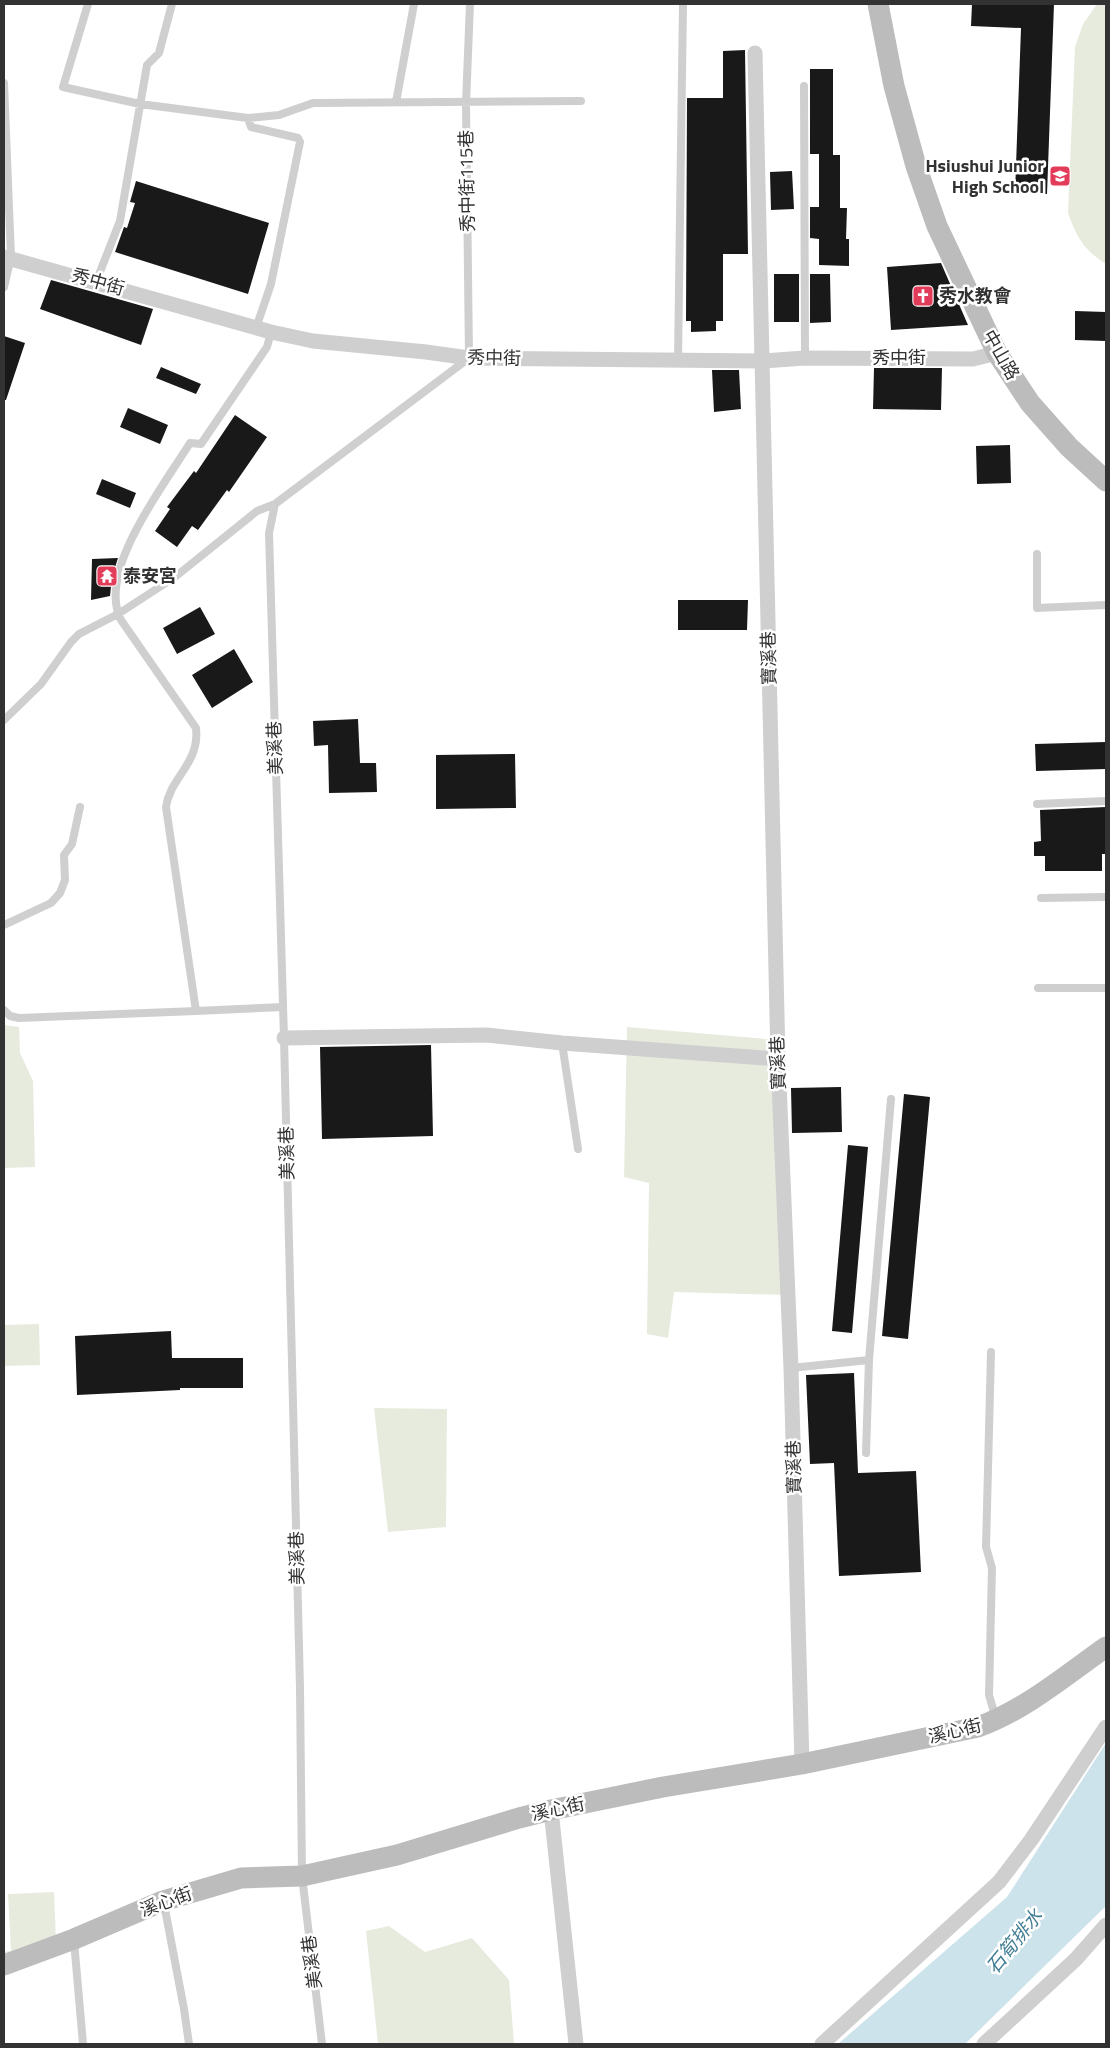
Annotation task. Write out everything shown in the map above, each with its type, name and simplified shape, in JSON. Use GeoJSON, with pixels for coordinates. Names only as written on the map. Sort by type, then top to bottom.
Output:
{"type":"FeatureCollection","features":[{"type":"Feature","properties":{"kind":"street","name":"中山路"},"geometry":{"type":"LineString","coordinates":[[878,4],[894,86],[916,166],[938,226],[997,352],[1030,403],[1069,447],[1106,481]]}},
{"type":"Feature","properties":{"kind":"street","name":"寶溪巷"},"geometry":{"type":"LineString","coordinates":[[755,53],[778,1059],[791,1368],[802,1764]]}},
{"type":"Feature","properties":{"kind":"street","name":"秀中街"},"geometry":{"type":"LineString","coordinates":[[7,257],[264,330],[313,341],[469,358],[763,361],[805,358],[973,359],[997,352]]}},
{"type":"Feature","properties":{"kind":"street"},"geometry":{"type":"LineString","coordinates":[[284,1038],[488,1035],[562,1043],[778,1059]]}},
{"type":"Feature","properties":{"kind":"street","name":"溪心街"},"geometry":{"type":"LineString","coordinates":[[4,1965],[74,1940],[163,1901],[241,1878],[302,1876],[398,1855],[551,1810],[663,1787],[802,1764],[978,1727],[1017,1709],[1106,1648]]}},
{"type":"Feature","properties":{"kind":"street"},"geometry":{"type":"LineString","coordinates":[[822,2044],[999,1882],[1023,1852],[1106,1727]]}},
{"type":"Feature","properties":{"kind":"street"},"geometry":{"type":"LineString","coordinates":[[551,1810],[576,2044]]}},
{"type":"Feature","properties":{"kind":"street"},"geometry":{"type":"LineString","coordinates":[[984,2044],[1076,1959],[1106,1925]]}},
{"type":"Feature","properties":{"kind":"lane"},"geometry":{"type":"LineString","coordinates":[[88,4],[63,87],[140,104],[248,118],[279,115],[313,103],[581,102]]}},
{"type":"Feature","properties":{"kind":"lane"},"geometry":{"type":"LineString","coordinates":[[96,282],[120,221],[147,65],[159,53],[172,4]]}},
{"type":"Feature","properties":{"kind":"lane"},"geometry":{"type":"LineString","coordinates":[[396,102],[414,4]]}},
{"type":"Feature","properties":{"kind":"lane","name":"秀中街115巷"},"geometry":{"type":"LineString","coordinates":[[469,358],[466,103],[470,4]]}},
{"type":"Feature","properties":{"kind":"lane"},"geometry":{"type":"LineString","coordinates":[[678,359],[683,4]]}},
{"type":"Feature","properties":{"kind":"lane"},"geometry":{"type":"LineString","coordinates":[[4,83],[7,257],[4,287]]}},
{"type":"Feature","properties":{"kind":"lane"},"geometry":{"type":"LineString","coordinates":[[804,86],[805,358]]}},
{"type":"Feature","properties":{"kind":"lane"},"geometry":{"type":"LineString","coordinates":[[196,1011],[166,807],[169,794],[193,755],[197,737],[196,728],[118,614],[115,590],[129,542],[190,443],[201,444],[267,347],[264,330],[271,284],[300,142],[298,138],[252,127],[248,118]]}},
{"type":"Feature","properties":{"kind":"lane"},"geometry":{"type":"LineString","coordinates":[[4,720],[46,678],[71,642],[79,634],[118,614],[175,577],[256,511],[275,504],[469,358]]}},
{"type":"Feature","properties":{"kind":"lane","name":"美溪巷"},"geometry":{"type":"LineString","coordinates":[[275,504],[269,533],[300,1688],[302,1876],[322,2044]]}},
{"type":"Feature","properties":{"kind":"lane"},"geometry":{"type":"LineString","coordinates":[[1037,554],[1038,608],[1106,605]]}},
{"type":"Feature","properties":{"kind":"lane"},"geometry":{"type":"LineString","coordinates":[[1037,804],[1106,801]]}},
{"type":"Feature","properties":{"kind":"lane"},"geometry":{"type":"LineString","coordinates":[[4,925],[51,903],[60,894],[65,880],[64,855],[72,844],[80,807]]}},
{"type":"Feature","properties":{"kind":"lane"},"geometry":{"type":"LineString","coordinates":[[1041,898],[1106,897]]}},
{"type":"Feature","properties":{"kind":"lane"},"geometry":{"type":"LineString","coordinates":[[1038,988],[1106,988]]}},
{"type":"Feature","properties":{"kind":"lane"},"geometry":{"type":"LineString","coordinates":[[4,1010],[10,1016],[19,1018],[283,1007]]}},
{"type":"Feature","properties":{"kind":"lane"},"geometry":{"type":"LineString","coordinates":[[562,1043],[578,1149]]}},
{"type":"Feature","properties":{"kind":"lane"},"geometry":{"type":"LineString","coordinates":[[866,1453],[869,1360],[891,1099]]}},
{"type":"Feature","properties":{"kind":"lane"},"geometry":{"type":"LineString","coordinates":[[990,1352],[986,1547],[992,1568],[989,1696],[996,1720]]}},
{"type":"Feature","properties":{"kind":"lane"},"geometry":{"type":"LineString","coordinates":[[791,1368],[869,1360]]}},
{"type":"Feature","properties":{"kind":"lane"},"geometry":{"type":"LineString","coordinates":[[163,1901],[189,2044]]}},
{"type":"Feature","properties":{"kind":"lane"},"geometry":{"type":"LineString","coordinates":[[74,1940],[83,2044]]}},
{"type":"Feature","properties":{"kind":"shaded area"},"geometry":{"type":"Polygon","coordinates":[[[1097,4],[1106,4],[1106,264],[1092,254],[1082,243],[1068,213],[1075,47],[1083,24],[1097,4]]]}},
{"type":"Feature","properties":{"kind":"shaded area"},"geometry":{"type":"Polygon","coordinates":[[[4,1025],[19,1027],[20,1053],[33,1081],[35,1167],[4,1168],[4,1025]]]}},
{"type":"Feature","properties":{"kind":"shaded area"},"geometry":{"type":"Polygon","coordinates":[[[627,1027],[777,1040],[787,1295],[674,1292],[668,1338],[647,1334],[649,1183],[624,1177],[627,1027]]]}},
{"type":"Feature","properties":{"kind":"shaded area"},"geometry":{"type":"Polygon","coordinates":[[[39,1324],[40,1365],[4,1366],[4,1325],[39,1324]]]}},
{"type":"Feature","properties":{"kind":"shaded area"},"geometry":{"type":"Polygon","coordinates":[[[374,1408],[447,1409],[446,1527],[388,1532],[374,1408]]]}},
{"type":"Feature","properties":{"kind":"shaded area"},"geometry":{"type":"Polygon","coordinates":[[[54,1892],[56,1941],[4,1962],[4,1952],[11,1951],[8,1894],[54,1892]]]}},
{"type":"Feature","properties":{"kind":"shaded area"},"geometry":{"type":"Polygon","coordinates":[[[389,1926],[425,1952],[472,1938],[509,1980],[514,2044],[378,2044],[366,1931],[389,1926]]]}},
{"type":"Feature","properties":{"kind":"water","name":"石筍排水"},"geometry":{"type":"Polygon","coordinates":[[[1106,1743],[1106,1906],[965,2044],[838,2044],[1007,1897],[1106,1743]]]}},
{"type":"Feature","properties":{"kind":"building"},"geometry":{"type":"Polygon","coordinates":[[[972,4],[1054,4],[1047,194],[1015,193],[1021,28],[971,26],[972,4]]]}},
{"type":"Feature","properties":{"kind":"building"},"geometry":{"type":"Polygon","coordinates":[[[745,50],[748,254],[723,254],[723,321],[716,321],[716,331],[691,332],[691,321],[686,321],[687,98],[723,98],[723,51],[745,50]]]}},
{"type":"Feature","properties":{"kind":"building"},"geometry":{"type":"Polygon","coordinates":[[[810,69],[833,69],[833,155],[840,155],[840,208],[847,208],[846,239],[849,239],[849,266],[819,265],[819,239],[810,238],[810,207],[819,207],[819,154],[810,154],[810,69]]]}},
{"type":"Feature","properties":{"kind":"building"},"geometry":{"type":"Polygon","coordinates":[[[792,171],[794,209],[771,210],[770,172],[792,171]]]}},
{"type":"Feature","properties":{"kind":"building"},"geometry":{"type":"Polygon","coordinates":[[[136,181],[269,223],[248,294],[115,252],[124,227],[127,228],[135,203],[130,202],[136,181]]]}},
{"type":"Feature","properties":{"kind":"building","name":"秀水教會"},"geometry":{"type":"Polygon","coordinates":[[[941,263],[968,325],[891,330],[887,267],[941,263]]]}},
{"type":"Feature","properties":{"kind":"building"},"geometry":{"type":"Polygon","coordinates":[[[774,274],[799,274],[799,322],[774,322],[774,274]]]}},
{"type":"Feature","properties":{"kind":"building"},"geometry":{"type":"Polygon","coordinates":[[[810,274],[830,274],[831,322],[810,323],[810,274]]]}},
{"type":"Feature","properties":{"kind":"building"},"geometry":{"type":"Polygon","coordinates":[[[51,280],[153,309],[141,345],[40,309],[51,280]]]}},
{"type":"Feature","properties":{"kind":"building"},"geometry":{"type":"Polygon","coordinates":[[[1075,311],[1106,312],[1106,341],[1075,340],[1075,311]]]}},
{"type":"Feature","properties":{"kind":"building"},"geometry":{"type":"Polygon","coordinates":[[[4,336],[25,343],[6,400],[4,400],[4,336]]]}},
{"type":"Feature","properties":{"kind":"building"},"geometry":{"type":"Polygon","coordinates":[[[161,367],[201,384],[196,394],[156,378],[161,367]]]}},
{"type":"Feature","properties":{"kind":"building"},"geometry":{"type":"Polygon","coordinates":[[[874,368],[942,368],[941,410],[873,409],[874,368]]]}},
{"type":"Feature","properties":{"kind":"building"},"geometry":{"type":"Polygon","coordinates":[[[712,370],[739,370],[741,409],[714,412],[712,370]]]}},
{"type":"Feature","properties":{"kind":"building"},"geometry":{"type":"Polygon","coordinates":[[[128,408],[168,425],[160,444],[120,427],[128,408]]]}},
{"type":"Feature","properties":{"kind":"building"},"geometry":{"type":"Polygon","coordinates":[[[235,415],[267,437],[229,492],[227,490],[198,530],[192,526],[177,547],[155,531],[170,509],[167,507],[194,471],[196,473],[235,415]]]}},
{"type":"Feature","properties":{"kind":"building"},"geometry":{"type":"Polygon","coordinates":[[[1010,445],[1011,483],[977,484],[976,446],[1010,445]]]}},
{"type":"Feature","properties":{"kind":"building"},"geometry":{"type":"Polygon","coordinates":[[[102,479],[136,493],[130,508],[96,494],[102,479]]]}},
{"type":"Feature","properties":{"kind":"building","name":"泰安宮"},"geometry":{"type":"Polygon","coordinates":[[[118,558],[112,577],[110,596],[91,600],[92,559],[118,558]]]}},
{"type":"Feature","properties":{"kind":"building"},"geometry":{"type":"Polygon","coordinates":[[[678,600],[748,600],[747,630],[678,630],[678,600]]]}},
{"type":"Feature","properties":{"kind":"building"},"geometry":{"type":"Polygon","coordinates":[[[200,607],[215,634],[177,654],[163,628],[200,607]]]}},
{"type":"Feature","properties":{"kind":"building"},"geometry":{"type":"Polygon","coordinates":[[[234,649],[253,682],[212,708],[192,675],[234,649]]]}},
{"type":"Feature","properties":{"kind":"building"},"geometry":{"type":"Polygon","coordinates":[[[358,719],[360,763],[376,763],[377,792],[329,793],[328,745],[314,746],[313,721],[358,719]]]}},
{"type":"Feature","properties":{"kind":"building"},"geometry":{"type":"Polygon","coordinates":[[[1106,742],[1106,769],[1036,771],[1035,744],[1106,742]]]}},
{"type":"Feature","properties":{"kind":"building"},"geometry":{"type":"Polygon","coordinates":[[[515,754],[516,808],[436,809],[436,755],[515,754]]]}},
{"type":"Feature","properties":{"kind":"building"},"geometry":{"type":"Polygon","coordinates":[[[1106,807],[1106,854],[1102,854],[1102,871],[1045,871],[1045,856],[1034,856],[1034,842],[1041,841],[1040,810],[1106,807]]]}},
{"type":"Feature","properties":{"kind":"building"},"geometry":{"type":"Polygon","coordinates":[[[431,1045],[433,1136],[322,1139],[320,1047],[431,1045]]]}},
{"type":"Feature","properties":{"kind":"building"},"geometry":{"type":"Polygon","coordinates":[[[841,1087],[842,1132],[792,1133],[791,1088],[841,1087]]]}},
{"type":"Feature","properties":{"kind":"building"},"geometry":{"type":"Polygon","coordinates":[[[904,1094],[930,1097],[908,1339],[882,1336],[904,1094]]]}},
{"type":"Feature","properties":{"kind":"building"},"geometry":{"type":"Polygon","coordinates":[[[848,1145],[868,1147],[852,1333],[832,1331],[848,1145]]]}},
{"type":"Feature","properties":{"kind":"building"},"geometry":{"type":"Polygon","coordinates":[[[171,1331],[172,1358],[243,1358],[243,1388],[180,1388],[180,1390],[77,1395],[75,1336],[171,1331]]]}},
{"type":"Feature","properties":{"kind":"building"},"geometry":{"type":"Polygon","coordinates":[[[854,1373],[858,1473],[916,1471],[921,1572],[839,1576],[834,1463],[810,1464],[806,1375],[854,1373]]]}},
{"type":"Feature","properties":{"kind":"place","name":"Hsiushui Junior High School"},"geometry":{"type":"Point","coordinates":[1060,176]}},
{"type":"Feature","properties":{"kind":"place","name":"秀水教會"},"geometry":{"type":"Point","coordinates":[923,296]}},
{"type":"Feature","properties":{"kind":"place","name":"泰安宮"},"geometry":{"type":"Point","coordinates":[107,576]}}]}
